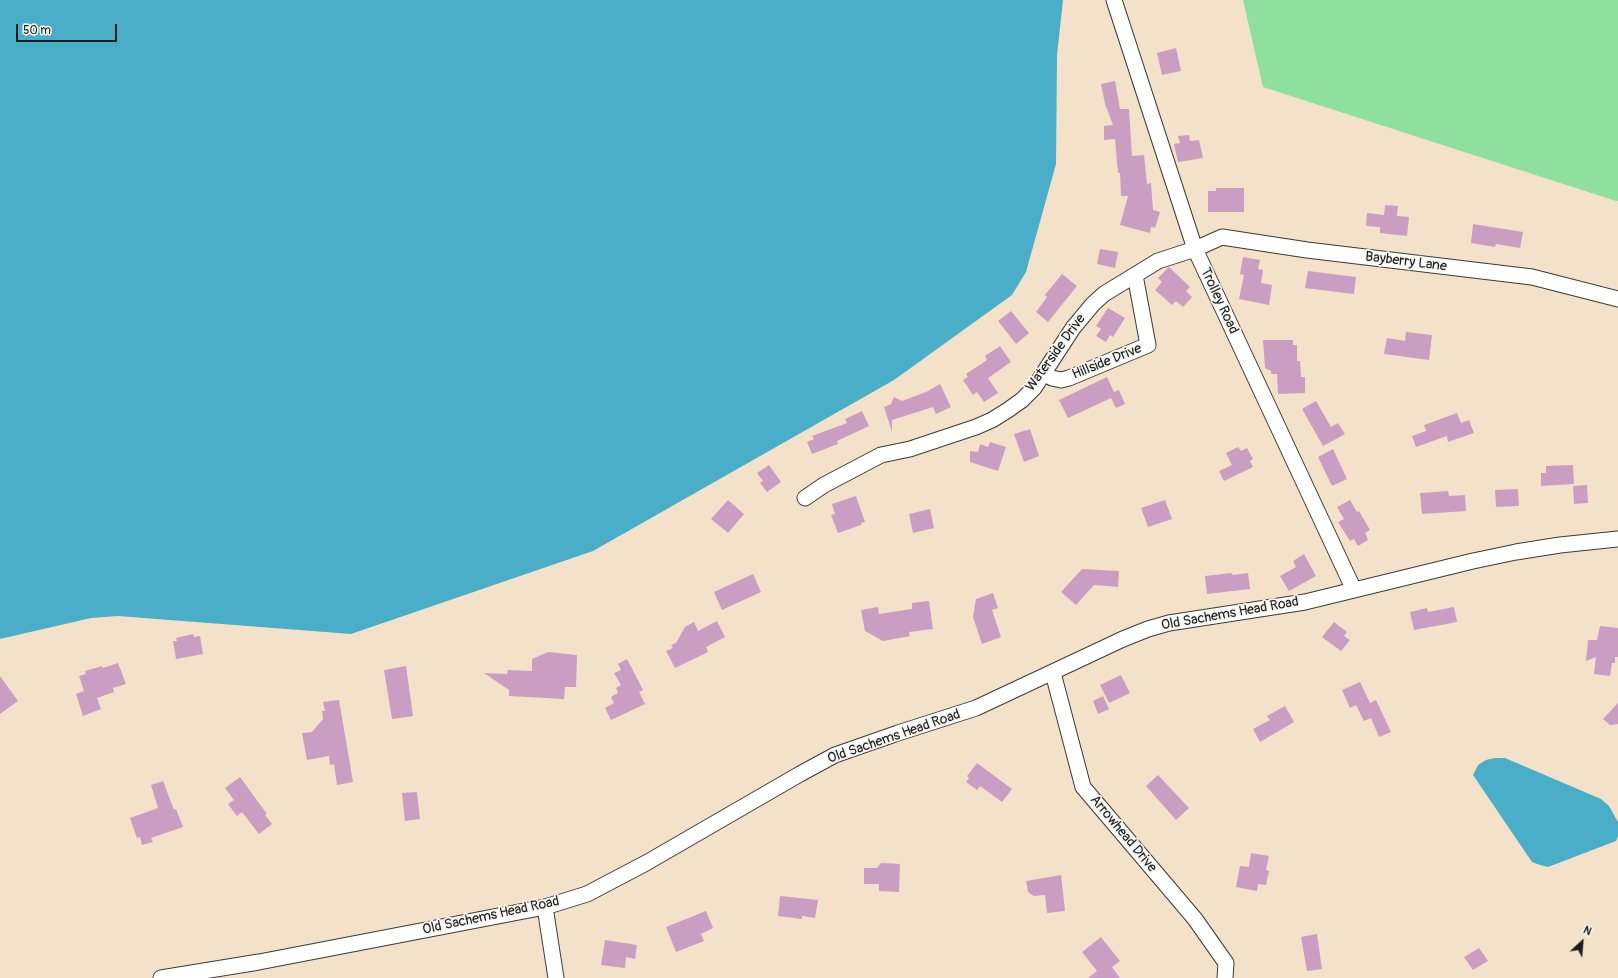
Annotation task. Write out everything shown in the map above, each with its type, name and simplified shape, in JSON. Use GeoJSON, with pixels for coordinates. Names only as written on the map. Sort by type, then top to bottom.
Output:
{"type":"FeatureCollection","features":[{"type":"Feature","properties":{"kind":"street","name":"Trolley Road"},"geometry":{"type":"LineString","coordinates":[[1114,0],[1195,249],[1354,590]]}},
{"type":"Feature","properties":{"kind":"street","name":"Bayberry Lane"},"geometry":{"type":"LineString","coordinates":[[1195,249],[1222,237],[1307,250],[1532,277],[1618,299]]}},
{"type":"Feature","properties":{"kind":"street","name":"Waterside Drive"},"geometry":{"type":"LineString","coordinates":[[805,498],[824,485],[881,455],[910,449],[976,427],[992,420],[1022,400],[1034,388],[1073,328],[1092,304],[1111,290],[1165,258],[1195,249]]}},
{"type":"Feature","properties":{"kind":"street","name":"Hillside Drive"},"geometry":{"type":"LineString","coordinates":[[1044,373],[1052,378],[1061,380],[1069,378],[1148,345],[1135,275]]}},
{"type":"Feature","properties":{"kind":"street","name":"Old Sachems Head Road"},"geometry":{"type":"LineString","coordinates":[[161,978],[258,962],[545,907],[586,894],[694,836],[800,774],[836,755],[976,708],[1054,673],[1123,639],[1169,623],[1305,602],[1516,552],[1560,545],[1618,539]]}},
{"type":"Feature","properties":{"kind":"street","name":"Arrowhead Drive"},"geometry":{"type":"LineString","coordinates":[[1054,673],[1083,787],[1195,919],[1226,963],[1225,978]]}},
{"type":"Feature","properties":{"kind":"street"},"geometry":{"type":"LineString","coordinates":[[545,907],[556,978]]}},
{"type":"Feature","properties":{"kind":"green space"},"geometry":{"type":"Polygon","coordinates":[[[1243,0],[1618,0],[1618,201],[1263,87],[1243,0]]]}},
{"type":"Feature","properties":{"kind":"water"},"geometry":{"type":"Polygon","coordinates":[[[0,0],[1063,0],[1057,55],[1056,164],[1026,272],[1012,295],[894,380],[593,551],[351,634],[118,616],[91,618],[0,639],[0,0]]]}},
{"type":"Feature","properties":{"kind":"water"},"geometry":{"type":"Polygon","coordinates":[[[1505,758],[1601,799],[1609,806],[1618,822],[1618,836],[1616,841],[1548,867],[1532,862],[1473,775],[1478,765],[1486,760],[1505,758]]]}},
{"type":"Feature","properties":{"kind":"building"},"geometry":{"type":"Polygon","coordinates":[[[1176,48],[1181,71],[1162,75],[1157,53],[1176,48]]]}},
{"type":"Feature","properties":{"kind":"building"},"geometry":{"type":"Polygon","coordinates":[[[1115,81],[1120,109],[1129,109],[1132,156],[1144,155],[1147,184],[1151,183],[1153,210],[1160,212],[1155,228],[1151,227],[1150,233],[1120,225],[1128,196],[1121,196],[1120,173],[1118,173],[1115,139],[1104,140],[1104,126],[1113,125],[1105,104],[1101,84],[1115,81]]]}},
{"type":"Feature","properties":{"kind":"building"},"geometry":{"type":"Polygon","coordinates":[[[1189,135],[1190,141],[1199,140],[1203,158],[1178,162],[1174,144],[1180,143],[1178,136],[1189,135]]]}},
{"type":"Feature","properties":{"kind":"building"},"geometry":{"type":"Polygon","coordinates":[[[1216,188],[1244,188],[1244,212],[1208,212],[1208,191],[1216,191],[1216,188]]]}},
{"type":"Feature","properties":{"kind":"building"},"geometry":{"type":"Polygon","coordinates":[[[1385,205],[1398,206],[1397,216],[1409,217],[1407,236],[1380,233],[1380,227],[1366,226],[1367,213],[1384,215],[1385,205]]]}},
{"type":"Feature","properties":{"kind":"building"},"geometry":{"type":"Polygon","coordinates":[[[1473,224],[1523,232],[1520,248],[1496,244],[1495,247],[1471,243],[1473,224]]]}},
{"type":"Feature","properties":{"kind":"building"},"geometry":{"type":"Polygon","coordinates":[[[1100,249],[1118,252],[1115,268],[1097,264],[1100,249]]]}},
{"type":"Feature","properties":{"kind":"building"},"geometry":{"type":"Polygon","coordinates":[[[1243,257],[1260,260],[1258,269],[1263,270],[1261,283],[1272,285],[1269,305],[1239,299],[1244,275],[1240,274],[1243,257]]]}},
{"type":"Feature","properties":{"kind":"building"},"geometry":{"type":"Polygon","coordinates":[[[1169,267],[1190,287],[1186,291],[1192,297],[1183,307],[1176,301],[1172,305],[1155,290],[1162,282],[1158,278],[1169,267]]]}},
{"type":"Feature","properties":{"kind":"building"},"geometry":{"type":"Polygon","coordinates":[[[1308,271],[1356,277],[1354,294],[1305,288],[1308,271]]]}},
{"type":"Feature","properties":{"kind":"building"},"geometry":{"type":"Polygon","coordinates":[[[1062,274],[1077,286],[1048,322],[1036,312],[1047,297],[1045,295],[1062,274]]]}},
{"type":"Feature","properties":{"kind":"building"},"geometry":{"type":"Polygon","coordinates":[[[1108,308],[1125,318],[1113,337],[1110,335],[1106,342],[1096,336],[1101,329],[1096,326],[1108,308]]]}},
{"type":"Feature","properties":{"kind":"building"},"geometry":{"type":"Polygon","coordinates":[[[1011,311],[1029,333],[1016,344],[998,321],[1011,311]]]}},
{"type":"Feature","properties":{"kind":"building"},"geometry":{"type":"Polygon","coordinates":[[[1406,332],[1432,335],[1429,360],[1384,354],[1387,338],[1405,341],[1406,332]]]}},
{"type":"Feature","properties":{"kind":"building"},"geometry":{"type":"Polygon","coordinates":[[[1263,340],[1293,340],[1293,345],[1297,345],[1297,361],[1300,361],[1301,377],[1305,377],[1305,393],[1278,394],[1277,374],[1271,374],[1271,371],[1265,368],[1263,340]]]}},
{"type":"Feature","properties":{"kind":"building"},"geometry":{"type":"Polygon","coordinates":[[[1000,346],[1011,362],[988,378],[998,393],[984,402],[977,392],[973,395],[963,380],[968,377],[966,374],[987,360],[985,356],[1000,346]]]}},
{"type":"Feature","properties":{"kind":"building"},"geometry":{"type":"Polygon","coordinates":[[[1107,377],[1114,392],[1119,390],[1125,404],[1116,408],[1111,398],[1068,418],[1059,400],[1107,377]]]}},
{"type":"Feature","properties":{"kind":"building"},"geometry":{"type":"Polygon","coordinates":[[[940,384],[951,407],[936,414],[933,407],[892,420],[892,432],[884,407],[891,404],[894,397],[902,401],[926,392],[940,384]]]}},
{"type":"Feature","properties":{"kind":"building"},"geometry":{"type":"Polygon","coordinates":[[[1316,401],[1331,427],[1338,423],[1345,434],[1323,446],[1302,409],[1316,401]]]}},
{"type":"Feature","properties":{"kind":"building"},"geometry":{"type":"Polygon","coordinates":[[[862,411],[869,426],[837,441],[838,444],[812,454],[807,442],[814,439],[812,436],[847,423],[845,419],[862,411]]]}},
{"type":"Feature","properties":{"kind":"building"},"geometry":{"type":"Polygon","coordinates":[[[1457,413],[1461,423],[1469,420],[1474,433],[1448,442],[1447,436],[1416,447],[1412,436],[1426,431],[1424,425],[1457,413]]]}},
{"type":"Feature","properties":{"kind":"building"},"geometry":{"type":"Polygon","coordinates":[[[1030,429],[1039,456],[1024,462],[1014,434],[1030,429]]]}},
{"type":"Feature","properties":{"kind":"building"},"geometry":{"type":"Polygon","coordinates":[[[990,442],[1006,447],[998,471],[970,462],[970,451],[978,452],[980,444],[988,447],[990,442]]]}},
{"type":"Feature","properties":{"kind":"building"},"geometry":{"type":"Polygon","coordinates":[[[1238,447],[1241,451],[1247,448],[1253,459],[1250,461],[1253,467],[1224,481],[1219,471],[1232,465],[1226,453],[1238,447]]]}},
{"type":"Feature","properties":{"kind":"building"},"geometry":{"type":"Polygon","coordinates":[[[1333,449],[1347,479],[1332,486],[1318,457],[1333,449]]]}},
{"type":"Feature","properties":{"kind":"building"},"geometry":{"type":"Polygon","coordinates":[[[769,465],[781,482],[767,492],[760,483],[763,481],[757,473],[769,465]]]}},
{"type":"Feature","properties":{"kind":"building"},"geometry":{"type":"Polygon","coordinates":[[[1573,465],[1574,484],[1541,486],[1541,473],[1546,473],[1546,466],[1573,465]]]}},
{"type":"Feature","properties":{"kind":"building"},"geometry":{"type":"Polygon","coordinates":[[[1587,485],[1588,503],[1574,504],[1573,486],[1587,485]]]}},
{"type":"Feature","properties":{"kind":"building"},"geometry":{"type":"Polygon","coordinates":[[[1518,489],[1519,506],[1496,507],[1495,490],[1518,489]]]}},
{"type":"Feature","properties":{"kind":"building"},"geometry":{"type":"Polygon","coordinates":[[[1448,491],[1449,496],[1465,495],[1466,511],[1422,514],[1420,493],[1448,491]]]}},
{"type":"Feature","properties":{"kind":"building"},"geometry":{"type":"Polygon","coordinates":[[[856,496],[865,522],[861,523],[861,525],[838,533],[831,515],[835,514],[832,504],[856,496]]]}},
{"type":"Feature","properties":{"kind":"building"},"geometry":{"type":"Polygon","coordinates":[[[728,500],[744,514],[728,533],[711,519],[728,500]]]}},
{"type":"Feature","properties":{"kind":"building"},"geometry":{"type":"Polygon","coordinates":[[[1165,500],[1172,519],[1148,527],[1141,508],[1165,500]]]}},
{"type":"Feature","properties":{"kind":"building"},"geometry":{"type":"Polygon","coordinates":[[[1350,500],[1357,512],[1359,511],[1370,530],[1365,533],[1368,540],[1358,546],[1354,539],[1350,541],[1338,522],[1344,519],[1337,507],[1350,500]]]}},
{"type":"Feature","properties":{"kind":"building"},"geometry":{"type":"Polygon","coordinates":[[[930,509],[934,528],[913,533],[909,514],[930,509]]]}},
{"type":"Feature","properties":{"kind":"building"},"geometry":{"type":"Polygon","coordinates":[[[1304,554],[1316,576],[1289,591],[1280,576],[1296,567],[1293,561],[1304,554]]]}},
{"type":"Feature","properties":{"kind":"building"},"geometry":{"type":"Polygon","coordinates":[[[1082,569],[1119,571],[1118,587],[1094,585],[1076,605],[1061,592],[1082,569]]]}},
{"type":"Feature","properties":{"kind":"building"},"geometry":{"type":"Polygon","coordinates":[[[1231,573],[1233,575],[1248,573],[1250,589],[1207,594],[1205,576],[1231,573]]]}},
{"type":"Feature","properties":{"kind":"building"},"geometry":{"type":"Polygon","coordinates":[[[753,574],[761,592],[722,610],[714,592],[753,574]]]}},
{"type":"Feature","properties":{"kind":"building"},"geometry":{"type":"Polygon","coordinates":[[[993,593],[998,608],[992,610],[1001,637],[982,644],[973,617],[976,599],[993,593]]]}},
{"type":"Feature","properties":{"kind":"building"},"geometry":{"type":"Polygon","coordinates":[[[929,601],[933,629],[909,632],[910,636],[883,641],[865,631],[861,610],[878,607],[879,614],[912,609],[912,603],[929,601]]]}},
{"type":"Feature","properties":{"kind":"building"},"geometry":{"type":"Polygon","coordinates":[[[1454,607],[1457,622],[1414,630],[1410,612],[1427,608],[1428,612],[1454,607]]]}},
{"type":"Feature","properties":{"kind":"building"},"geometry":{"type":"Polygon","coordinates":[[[717,621],[725,637],[706,647],[708,652],[675,668],[666,651],[673,648],[671,645],[676,643],[685,627],[694,622],[698,631],[717,621]]]}},
{"type":"Feature","properties":{"kind":"building"},"geometry":{"type":"Polygon","coordinates":[[[1334,622],[1347,632],[1344,636],[1350,640],[1341,651],[1322,637],[1334,622]]]}},
{"type":"Feature","properties":{"kind":"building"},"geometry":{"type":"Polygon","coordinates":[[[1600,626],[1618,628],[1618,657],[1615,657],[1615,663],[1612,663],[1610,676],[1594,674],[1596,657],[1586,661],[1588,640],[1597,640],[1600,626]]]}},
{"type":"Feature","properties":{"kind":"building"},"geometry":{"type":"Polygon","coordinates":[[[193,634],[194,637],[200,636],[203,654],[176,659],[173,641],[177,641],[176,638],[193,634]]]}},
{"type":"Feature","properties":{"kind":"building"},"geometry":{"type":"Polygon","coordinates":[[[548,652],[577,655],[576,687],[565,687],[564,699],[509,696],[509,690],[484,673],[507,674],[508,670],[532,671],[532,659],[548,652]]]}},
{"type":"Feature","properties":{"kind":"building"},"geometry":{"type":"Polygon","coordinates":[[[627,659],[643,690],[639,692],[645,704],[611,720],[605,708],[614,703],[611,697],[618,693],[616,688],[621,685],[614,673],[621,670],[618,664],[627,659]]]}},
{"type":"Feature","properties":{"kind":"building"},"geometry":{"type":"Polygon","coordinates":[[[118,663],[126,684],[113,688],[114,692],[97,698],[101,709],[83,716],[76,694],[84,691],[79,676],[86,674],[85,671],[102,666],[103,668],[118,663]]]}},
{"type":"Feature","properties":{"kind":"building"},"geometry":{"type":"Polygon","coordinates":[[[406,666],[413,716],[392,719],[384,670],[406,666]]]}},
{"type":"Feature","properties":{"kind":"building"},"geometry":{"type":"Polygon","coordinates":[[[1121,675],[1130,693],[1109,703],[1100,685],[1121,675]]]}},
{"type":"Feature","properties":{"kind":"building"},"geometry":{"type":"Polygon","coordinates":[[[0,676],[18,701],[0,714],[0,676]]]}},
{"type":"Feature","properties":{"kind":"building"},"geometry":{"type":"Polygon","coordinates":[[[1360,682],[1370,703],[1376,700],[1391,732],[1379,737],[1371,718],[1364,721],[1356,705],[1350,708],[1342,690],[1360,682]]]}},
{"type":"Feature","properties":{"kind":"building"},"geometry":{"type":"Polygon","coordinates":[[[1103,696],[1109,709],[1098,714],[1093,701],[1103,696]]]}},
{"type":"Feature","properties":{"kind":"building"},"geometry":{"type":"Polygon","coordinates":[[[339,700],[353,782],[337,785],[334,764],[330,765],[329,756],[307,760],[302,733],[312,732],[323,719],[322,711],[325,711],[323,702],[339,700]]]}},
{"type":"Feature","properties":{"kind":"building"},"geometry":{"type":"Polygon","coordinates":[[[1618,703],[1618,724],[1610,725],[1603,719],[1618,703]]]}},
{"type":"Feature","properties":{"kind":"building"},"geometry":{"type":"Polygon","coordinates":[[[1285,706],[1294,722],[1260,742],[1253,729],[1270,720],[1267,716],[1285,706]]]}},
{"type":"Feature","properties":{"kind":"building"},"geometry":{"type":"Polygon","coordinates":[[[977,763],[1012,789],[1002,802],[980,786],[977,790],[966,782],[969,778],[967,776],[977,763]]]}},
{"type":"Feature","properties":{"kind":"building"},"geometry":{"type":"Polygon","coordinates":[[[1158,775],[1189,808],[1176,820],[1146,786],[1158,775]]]}},
{"type":"Feature","properties":{"kind":"building"},"geometry":{"type":"Polygon","coordinates":[[[240,777],[267,814],[265,815],[272,824],[259,834],[242,812],[237,816],[228,804],[234,800],[225,788],[240,777]]]}},
{"type":"Feature","properties":{"kind":"building"},"geometry":{"type":"Polygon","coordinates":[[[163,781],[174,810],[176,809],[183,827],[151,838],[153,842],[142,845],[140,837],[137,838],[130,818],[158,808],[151,785],[163,781]]]}},
{"type":"Feature","properties":{"kind":"building"},"geometry":{"type":"Polygon","coordinates":[[[417,792],[420,819],[405,821],[402,793],[417,792]]]}},
{"type":"Feature","properties":{"kind":"building"},"geometry":{"type":"Polygon","coordinates":[[[1251,853],[1269,856],[1266,870],[1269,871],[1266,885],[1258,884],[1257,891],[1236,887],[1240,866],[1249,867],[1251,853]]]}},
{"type":"Feature","properties":{"kind":"building"},"geometry":{"type":"Polygon","coordinates":[[[881,863],[900,864],[899,892],[879,891],[879,884],[864,884],[864,868],[877,868],[881,863]]]}},
{"type":"Feature","properties":{"kind":"building"},"geometry":{"type":"Polygon","coordinates":[[[1061,875],[1065,911],[1047,913],[1045,895],[1034,896],[1028,892],[1026,881],[1061,875]]]}},
{"type":"Feature","properties":{"kind":"building"},"geometry":{"type":"Polygon","coordinates":[[[780,896],[818,900],[815,918],[802,916],[802,919],[778,916],[780,896]]]}},
{"type":"Feature","properties":{"kind":"building"},"geometry":{"type":"Polygon","coordinates":[[[706,911],[713,928],[701,934],[704,941],[676,952],[666,927],[706,911]]]}},
{"type":"Feature","properties":{"kind":"building"},"geometry":{"type":"Polygon","coordinates":[[[1317,934],[1322,969],[1307,971],[1301,937],[1317,934]]]}},
{"type":"Feature","properties":{"kind":"building"},"geometry":{"type":"Polygon","coordinates":[[[1101,937],[1120,961],[1112,967],[1120,978],[1088,978],[1097,971],[1082,952],[1101,937]]]}},
{"type":"Feature","properties":{"kind":"building"},"geometry":{"type":"Polygon","coordinates":[[[605,940],[637,945],[635,959],[626,957],[625,968],[601,965],[605,940]]]}},
{"type":"Feature","properties":{"kind":"building"},"geometry":{"type":"Polygon","coordinates":[[[1479,948],[1488,961],[1473,970],[1464,957],[1479,948]]]}}]}
